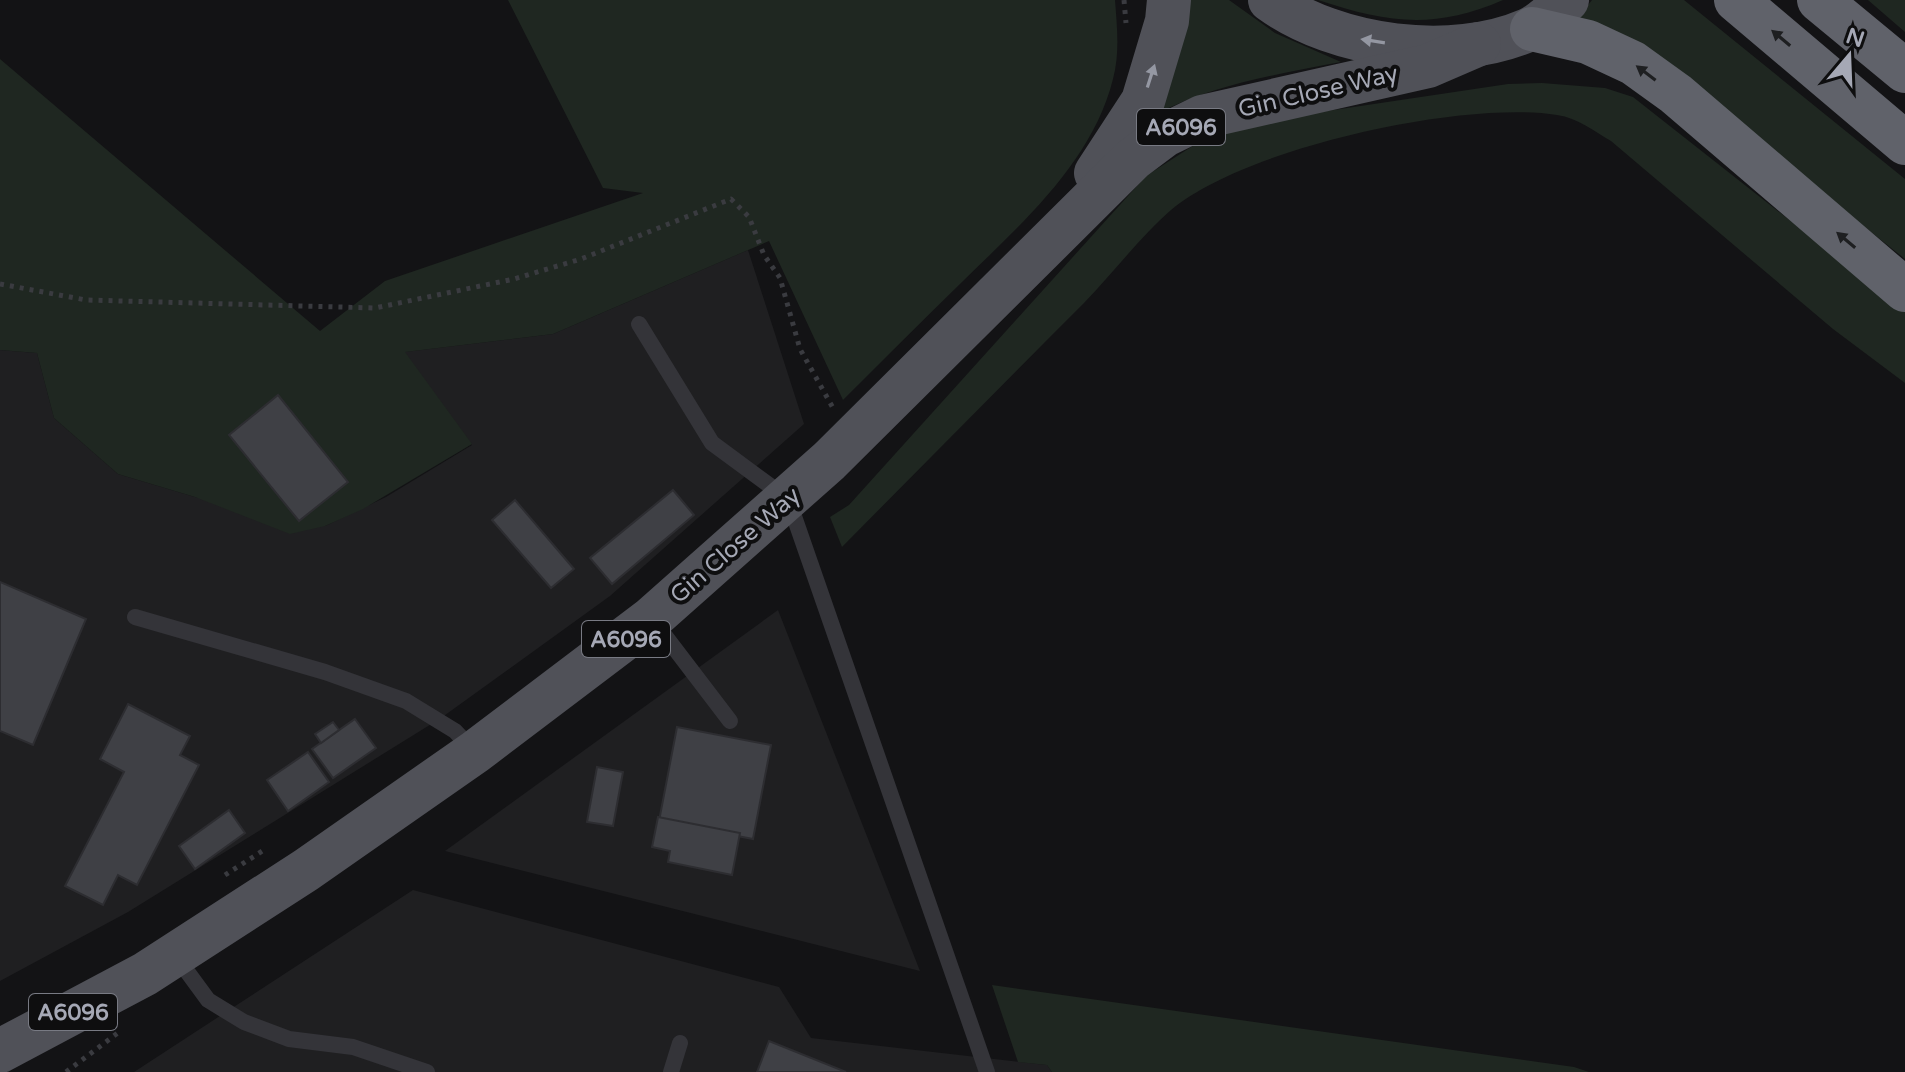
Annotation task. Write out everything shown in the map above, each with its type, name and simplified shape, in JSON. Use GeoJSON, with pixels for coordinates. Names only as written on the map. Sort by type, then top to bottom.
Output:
{"type":"FeatureCollection","features":[{"type":"Feature","properties":{"kind":"highway"},"geometry":{"type":"LineString","coordinates":[[1736,0],[1905,143]]}},
{"type":"Feature","properties":{"kind":"highway"},"geometry":{"type":"LineString","coordinates":[[1819,0],[1905,71]]}},
{"type":"Feature","properties":{"kind":"highway"},"geometry":{"type":"LineString","coordinates":[[1532,29],[1588,42],[1633,63],[1676,94],[1905,290]]}},
{"type":"Feature","properties":{"kind":"main road","name":"Gin Close Way"},"geometry":{"type":"LineString","coordinates":[[1053,238],[1143,101],[1167,21],[1169,0]]}},
{"type":"Feature","properties":{"kind":"main road"},"geometry":{"type":"LineString","coordinates":[[1270,0],[1323,28],[1363,40],[1444,47],[1479,44],[1532,29],[1567,0]]}},
{"type":"Feature","properties":{"kind":"main road","name":"Gin Close Way"},"geometry":{"type":"LineString","coordinates":[[0,1051],[160,964],[306,870],[475,752],[652,618],[851,440],[1133,159],[1165,135],[1202,117],[1428,66],[1479,44]]}},
{"type":"Feature","properties":{"kind":"main road","name":"Gin Close Way"},"geometry":{"type":"LineString","coordinates":[[20,1072],[88,1027],[160,964]]}},
{"type":"Feature","properties":{"kind":"lane"},"geometry":{"type":"LineString","coordinates":[[639,324],[712,443],[788,499],[987,1072]]}},
{"type":"Feature","properties":{"kind":"lane"},"geometry":{"type":"LineString","coordinates":[[135,617],[325,672],[406,701],[455,731],[475,752]]}},
{"type":"Feature","properties":{"kind":"lane"},"geometry":{"type":"LineString","coordinates":[[652,618],[730,721]]}},
{"type":"Feature","properties":{"kind":"lane"},"geometry":{"type":"LineString","coordinates":[[160,964],[244,1022],[289,1039],[353,1047],[427,1072]]}},
{"type":"Feature","properties":{"kind":"lane"},"geometry":{"type":"LineString","coordinates":[[671,1072],[680,1043]]}},
{"type":"Feature","properties":{"kind":"path"},"geometry":{"type":"LineString","coordinates":[[1124,0],[1127,34]]}},
{"type":"Feature","properties":{"kind":"path"},"geometry":{"type":"LineString","coordinates":[[0,284],[86,300],[375,308],[514,279],[567,263],[731,199],[749,217],[764,255],[780,278],[800,349],[851,440]]}},
{"type":"Feature","properties":{"kind":"path"},"geometry":{"type":"LineString","coordinates":[[218,881],[280,840]]}},
{"type":"Feature","properties":{"kind":"shaded area"},"geometry":{"type":"Polygon","coordinates":[[[508,0],[1115,0],[1117,59],[1103,110],[1089,138],[1051,191],[843,400],[769,241],[553,334],[405,352],[472,444],[363,509],[325,526],[290,534],[195,497],[118,474],[54,418],[37,353],[0,350],[0,59],[320,331],[385,281],[643,193],[603,188],[508,0]]]}},
{"type":"Feature","properties":{"kind":"shaded area"},"geometry":{"type":"Polygon","coordinates":[[[1189,0],[1229,0],[1275,33],[1341,62],[1225,87],[1158,113],[1189,0]]]}},
{"type":"Feature","properties":{"kind":"shaded area"},"geometry":{"type":"Polygon","coordinates":[[[1318,0],[1503,0],[1455,16],[1410,20],[1366,14],[1318,0]]]}},
{"type":"Feature","properties":{"kind":"shaded area"},"geometry":{"type":"Polygon","coordinates":[[[1592,0],[1684,0],[1905,179],[1905,259],[1755,140],[1577,19],[1592,0]]]}},
{"type":"Feature","properties":{"kind":"shaded area"},"geometry":{"type":"Polygon","coordinates":[[[1868,0],[1905,0],[1905,32],[1868,0]]]}},
{"type":"Feature","properties":{"kind":"shaded area"},"geometry":{"type":"Polygon","coordinates":[[[1542,83],[1605,88],[1633,97],[1905,311],[1905,383],[1833,329],[1611,141],[1586,125],[1557,115],[1516,112],[1413,122],[1300,149],[1249,167],[1205,188],[1171,210],[1084,303],[842,547],[830,517],[849,505],[1146,176],[1202,140],[1266,120],[1508,84],[1542,83]]]}},
{"type":"Feature","properties":{"kind":"shaded area"},"geometry":{"type":"Polygon","coordinates":[[[748,250],[804,424],[610,596],[441,718],[128,912],[0,981],[0,350],[37,353],[54,418],[118,474],[195,497],[325,526],[386,497],[472,445],[404,352],[553,334],[748,250]]]}},
{"type":"Feature","properties":{"kind":"shaded area"},"geometry":{"type":"Polygon","coordinates":[[[778,610],[920,971],[445,851],[778,610]]]}},
{"type":"Feature","properties":{"kind":"shaded area"},"geometry":{"type":"Polygon","coordinates":[[[413,890],[779,987],[811,1038],[1047,1065],[1052,1072],[134,1072],[413,890]]]}},
{"type":"Feature","properties":{"kind":"shaded area"},"geometry":{"type":"Polygon","coordinates":[[[992,985],[1574,1067],[1589,1072],[1052,1072],[1047,1065],[1018,1062],[992,985]]]}},
{"type":"Feature","properties":{"kind":"building"},"geometry":{"type":"Polygon","coordinates":[[[278,395],[348,482],[299,521],[229,435],[278,395]]]}},
{"type":"Feature","properties":{"kind":"building"},"geometry":{"type":"Polygon","coordinates":[[[673,490],[694,515],[612,584],[590,558],[673,490]]]}},
{"type":"Feature","properties":{"kind":"building"},"geometry":{"type":"Polygon","coordinates":[[[515,500],[574,569],[551,588],[492,520],[515,500]]]}},
{"type":"Feature","properties":{"kind":"building"},"geometry":{"type":"Polygon","coordinates":[[[0,582],[86,619],[33,745],[0,731],[0,582]]]}},
{"type":"Feature","properties":{"kind":"building"},"geometry":{"type":"Polygon","coordinates":[[[128,704],[190,736],[180,755],[199,765],[137,885],[118,875],[103,905],[65,886],[124,772],[100,759],[128,704]]]}},
{"type":"Feature","properties":{"kind":"building"},"geometry":{"type":"Polygon","coordinates":[[[355,719],[376,748],[333,778],[312,749],[355,719]]]}},
{"type":"Feature","properties":{"kind":"building"},"geometry":{"type":"Polygon","coordinates":[[[333,722],[339,730],[321,743],[315,734],[333,722]]]}},
{"type":"Feature","properties":{"kind":"building"},"geometry":{"type":"Polygon","coordinates":[[[677,727],[771,745],[753,839],[659,821],[677,727]]]}},
{"type":"Feature","properties":{"kind":"building"},"geometry":{"type":"Polygon","coordinates":[[[308,752],[329,782],[288,811],[267,780],[308,752]]]}},
{"type":"Feature","properties":{"kind":"building"},"geometry":{"type":"Polygon","coordinates":[[[597,767],[623,772],[613,826],[587,822],[597,767]]]}},
{"type":"Feature","properties":{"kind":"building"},"geometry":{"type":"Polygon","coordinates":[[[229,810],[245,833],[195,869],[179,846],[229,810]]]}},
{"type":"Feature","properties":{"kind":"building"},"geometry":{"type":"Polygon","coordinates":[[[658,817],[740,833],[732,875],[668,862],[670,851],[652,847],[658,817]]]}},
{"type":"Feature","properties":{"kind":"building"},"geometry":{"type":"Polygon","coordinates":[[[769,1041],[846,1072],[757,1072],[769,1041]]]}}]}
